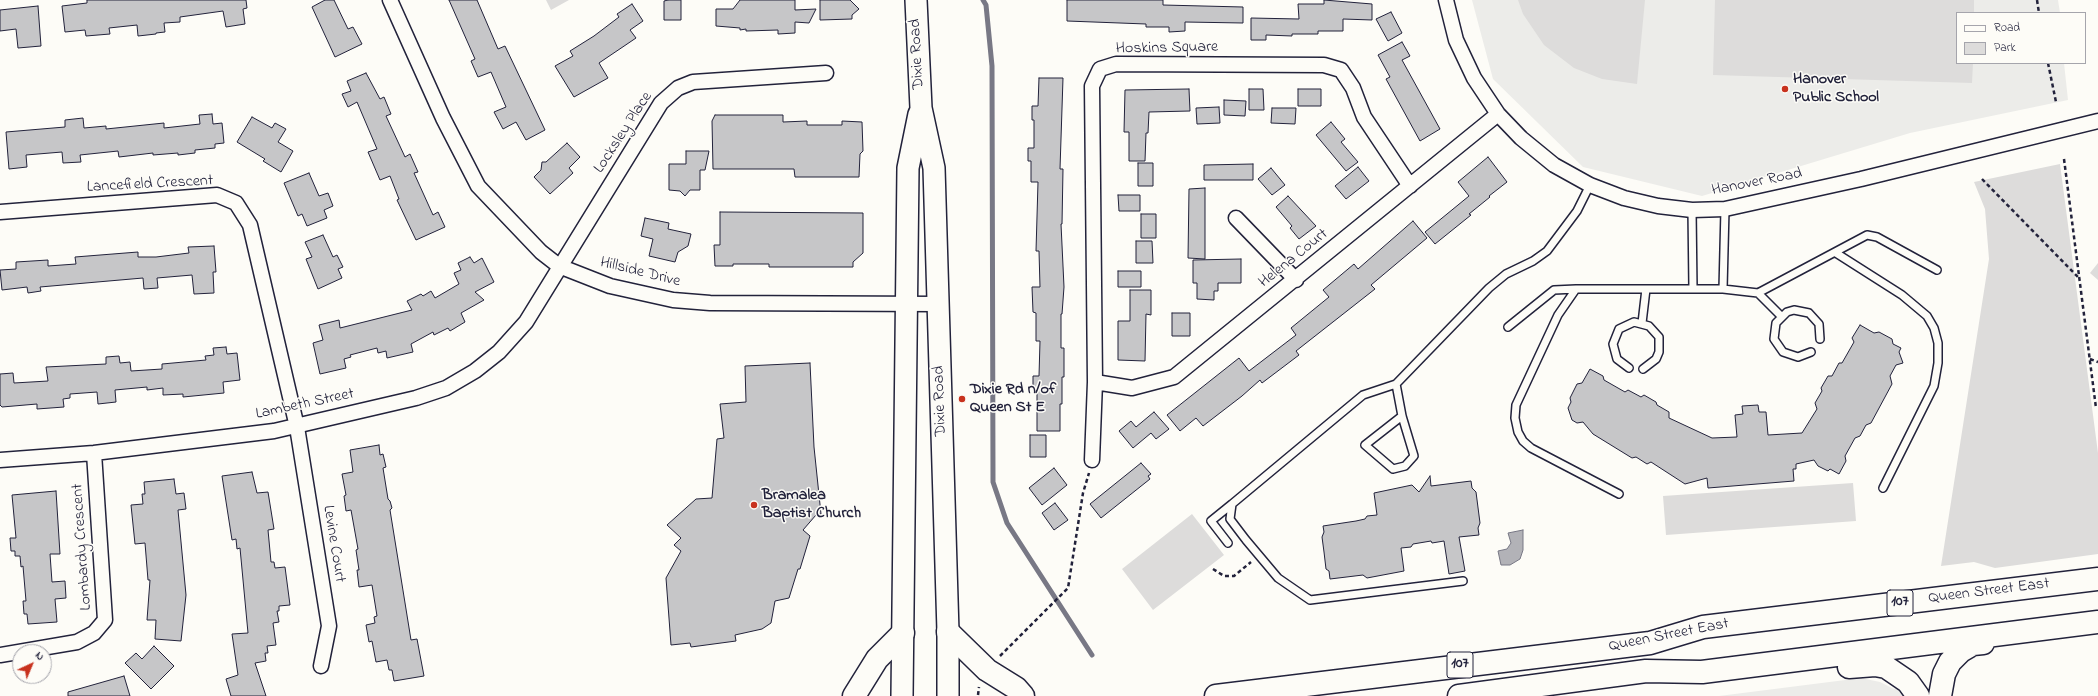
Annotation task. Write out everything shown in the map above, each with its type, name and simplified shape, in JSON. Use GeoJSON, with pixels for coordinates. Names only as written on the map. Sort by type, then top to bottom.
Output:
{"type":"FeatureCollection","features":[{"type":"Feature","properties":{"kind":"main road","name":"Dixie Road"},"geometry":{"type":"LineString","coordinates":[[916,0],[921,108],[934,168],[948,632],[948,696]]}},
{"type":"Feature","properties":{"kind":"main road","name":"Dixie Road"},"geometry":{"type":"LineString","coordinates":[[902,696],[908,168],[921,108]]}},
{"type":"Feature","properties":{"kind":"main road","name":"Queen Street East"},"geometry":{"type":"LineString","coordinates":[[1216,696],[1650,643],[1703,627],[2097,579]]}},
{"type":"Feature","properties":{"kind":"main road","name":"Queen Street East"},"geometry":{"type":"LineString","coordinates":[[1459,696],[1646,670],[1702,672],[2098,622]]}},
{"type":"Feature","properties":{"kind":"main road"},"geometry":{"type":"LineString","coordinates":[[1940,696],[1944,674],[1950,662],[1961,651],[1973,644],[2045,634],[2058,627]]}},
{"type":"Feature","properties":{"kind":"main road"},"geometry":{"type":"LineString","coordinates":[[948,632],[969,655],[987,670],[1016,688],[1023,696]]}},
{"type":"Feature","properties":{"kind":"main road"},"geometry":{"type":"LineString","coordinates":[[854,696],[877,660],[903,633]]}},
{"type":"Feature","properties":{"kind":"main road"},"geometry":{"type":"LineString","coordinates":[[1702,672],[1735,682],[1875,665],[1894,671],[1908,682],[1918,696]]}},
{"type":"Feature","properties":{"kind":"street","name":"Hillside Drive"},"geometry":{"type":"LineString","coordinates":[[390,0],[443,118],[478,186],[541,252],[559,266],[610,286],[673,300],[710,303],[939,304]]}},
{"type":"Feature","properties":{"kind":"street","name":"Hanover Road"},"geometry":{"type":"LineString","coordinates":[[1446,0],[1456,40],[1474,78],[1498,114],[1520,138],[1554,165],[1590,186],[1624,198],[1658,206],[1692,210],[1725,209],[1861,179],[2098,121]]}},
{"type":"Feature","properties":{"kind":"street","name":"Hoskins Square"},"geometry":{"type":"LineString","coordinates":[[1095,382],[1092,86],[1100,69],[1116,64],[1324,65],[1341,70],[1353,88],[1364,117],[1410,186]]}},
{"type":"Feature","properties":{"kind":"street","name":"Locksley Place"},"geometry":{"type":"LineString","coordinates":[[559,266],[661,102],[678,88],[693,82],[826,73]]}},
{"type":"Feature","properties":{"kind":"street","name":"Helena Court"},"geometry":{"type":"LineString","coordinates":[[1095,382],[1132,388],[1174,377],[1296,280],[1498,114]]}},
{"type":"Feature","properties":{"kind":"street","name":"Lancefield Crescent"},"geometry":{"type":"LineString","coordinates":[[0,212],[217,196],[236,203],[250,225],[296,427]]}},
{"type":"Feature","properties":{"kind":"street"},"geometry":{"type":"LineString","coordinates":[[1236,218],[1296,280]]}},
{"type":"Feature","properties":{"kind":"street","name":"Lambeth Street"},"geometry":{"type":"LineString","coordinates":[[0,460],[94,453],[266,432],[296,427],[416,398],[446,388],[475,371],[499,352],[526,322],[559,266]]}},
{"type":"Feature","properties":{"kind":"street"},"geometry":{"type":"LineString","coordinates":[[1092,460],[1095,382]]}},
{"type":"Feature","properties":{"kind":"street","name":"Levine Court"},"geometry":{"type":"LineString","coordinates":[[296,427],[329,626],[321,666]]}},
{"type":"Feature","properties":{"kind":"street","name":"Lombardy Crescent"},"geometry":{"type":"LineString","coordinates":[[0,655],[77,642],[94,633],[105,620],[94,453]]}},
{"type":"Feature","properties":{"kind":"lane"},"geometry":{"type":"LineString","coordinates":[[1228,543],[1211,521],[1363,395],[1396,384],[1489,288],[1506,274],[1533,261],[1547,251],[1571,220],[1590,186]]}},
{"type":"Feature","properties":{"kind":"lane"},"geometry":{"type":"LineString","coordinates":[[1723,289],[1725,209]]}},
{"type":"Feature","properties":{"kind":"lane"},"geometry":{"type":"LineString","coordinates":[[1692,210],[1693,289]]}},
{"type":"Feature","properties":{"kind":"lane"},"geometry":{"type":"LineString","coordinates":[[1508,327],[1554,290],[1723,289],[1758,293],[1836,253],[1862,237],[1872,236],[1937,270]]}},
{"type":"Feature","properties":{"kind":"lane"},"geometry":{"type":"LineString","coordinates":[[1836,253],[1902,295],[1927,316],[1934,328],[1938,343],[1938,363],[1934,386],[1883,488]]}},
{"type":"Feature","properties":{"kind":"lane"},"geometry":{"type":"LineString","coordinates":[[1576,289],[1558,315],[1516,405],[1515,418],[1518,432],[1523,441],[1531,448],[1619,494]]}},
{"type":"Feature","properties":{"kind":"lane"},"geometry":{"type":"LineString","coordinates":[[1642,323],[1646,289]]}},
{"type":"Feature","properties":{"kind":"lane"},"geometry":{"type":"LineString","coordinates":[[1758,293],[1781,316]]}},
{"type":"Feature","properties":{"kind":"lane"},"geometry":{"type":"LineString","coordinates":[[1811,352],[1798,357],[1790,356],[1777,346],[1774,331],[1781,316],[1794,310],[1809,313],[1818,324],[1820,340]]}},
{"type":"Feature","properties":{"kind":"lane"},"geometry":{"type":"LineString","coordinates":[[1629,368],[1617,359],[1613,352],[1615,336],[1626,324],[1634,322],[1642,323],[1655,330],[1660,345],[1656,359],[1643,369]]}},
{"type":"Feature","properties":{"kind":"lane"},"geometry":{"type":"LineString","coordinates":[[1396,384],[1402,416],[1414,456],[1405,466],[1393,469],[1365,445],[1402,416]]}},
{"type":"Feature","properties":{"kind":"lane"},"geometry":{"type":"LineString","coordinates":[[1232,504],[1230,519],[1260,556],[1278,578],[1310,600],[1463,580]]}},
{"type":"Feature","properties":{"kind":"path"},"geometry":{"type":"LineString","coordinates":[[2037,0],[2039,12]]}},
{"type":"Feature","properties":{"kind":"path"},"geometry":{"type":"LineString","coordinates":[[2048,64],[2056,102]]}},
{"type":"Feature","properties":{"kind":"path"},"geometry":{"type":"LineString","coordinates":[[2064,159],[2096,408]]}},
{"type":"Feature","properties":{"kind":"path"},"geometry":{"type":"LineString","coordinates":[[1982,178],[2079,277]]}},
{"type":"Feature","properties":{"kind":"path"},"geometry":{"type":"LineString","coordinates":[[2090,359],[2098,362]]}},
{"type":"Feature","properties":{"kind":"path"},"geometry":{"type":"LineString","coordinates":[[999,657],[1068,588],[1083,492],[1092,460]]}},
{"type":"Feature","properties":{"kind":"path"},"geometry":{"type":"LineString","coordinates":[[1213,569],[1224,576],[1234,576],[1260,556]]}},
{"type":"Feature","properties":{"kind":"shaded area","name":"Hanover Public School"},"geometry":{"type":"Polygon","coordinates":[[[1472,0],[2058,0],[2060,12],[1956,12],[1956,64],[2064,64],[2068,100],[1910,133],[1702,196],[1583,167],[1493,79],[1472,0]]]}},
{"type":"Feature","properties":{"kind":"shaded area"},"geometry":{"type":"Polygon","coordinates":[[[1523,530],[1523,550],[1520,559],[1510,565],[1501,565],[1498,551],[1507,549],[1511,543],[1508,533],[1523,530]]]}},
{"type":"Feature","properties":{"kind":"shaded area"},"geometry":{"type":"Polygon","coordinates":[[[1861,678],[1880,682],[1894,689],[1897,685],[1908,696],[1719,696],[1861,678]]]}},
{"type":"Feature","properties":{"kind":"green space"},"geometry":{"type":"Polygon","coordinates":[[[546,0],[569,0],[551,10],[546,0]]]}},
{"type":"Feature","properties":{"kind":"green space"},"geometry":{"type":"Polygon","coordinates":[[[1518,0],[1645,0],[1637,84],[1602,79],[1574,68],[1544,45],[1523,14],[1518,0]]]}},
{"type":"Feature","properties":{"kind":"green space"},"geometry":{"type":"Polygon","coordinates":[[[1715,0],[1974,0],[1974,12],[1956,12],[1956,64],[1973,64],[1972,83],[1713,75],[1715,0]]]}},
{"type":"Feature","properties":{"kind":"green space"},"geometry":{"type":"Polygon","coordinates":[[[2060,164],[2098,453],[2098,554],[1995,568],[1974,562],[1941,566],[1989,259],[1985,209],[1974,182],[2060,164]]]}},
{"type":"Feature","properties":{"kind":"green space"},"geometry":{"type":"Polygon","coordinates":[[[2098,263],[2098,280],[2090,273],[2098,263]]]}},
{"type":"Feature","properties":{"kind":"green space"},"geometry":{"type":"Polygon","coordinates":[[[1853,483],[1856,521],[1666,535],[1663,496],[1853,483]]]}},
{"type":"Feature","properties":{"kind":"green space"},"geometry":{"type":"Polygon","coordinates":[[[1192,514],[1224,555],[1153,610],[1122,569],[1192,514]]]}},
{"type":"Feature","properties":{"kind":"building"},"geometry":{"type":"Polygon","coordinates":[[[87,0],[246,0],[247,8],[243,9],[245,24],[226,27],[223,11],[180,17],[180,22],[164,23],[165,32],[156,34],[138,36],[137,25],[109,28],[110,34],[86,36],[85,30],[65,32],[62,6],[87,3],[87,0]]]}},
{"type":"Feature","properties":{"kind":"building"},"geometry":{"type":"Polygon","coordinates":[[[325,0],[334,0],[348,29],[353,27],[362,44],[335,57],[312,7],[325,0]]]}},
{"type":"Feature","properties":{"kind":"building"},"geometry":{"type":"Polygon","coordinates":[[[449,0],[477,0],[498,49],[505,46],[545,130],[526,140],[516,122],[503,129],[494,112],[506,107],[491,72],[478,77],[471,61],[475,59],[449,0]]]}},
{"type":"Feature","properties":{"kind":"building"},"geometry":{"type":"Polygon","coordinates":[[[681,0],[681,20],[664,20],[664,1],[681,0]]]}},
{"type":"Feature","properties":{"kind":"building"},"geometry":{"type":"Polygon","coordinates":[[[740,0],[795,0],[795,10],[816,9],[809,23],[795,22],[795,33],[778,34],[778,30],[746,31],[746,29],[740,30],[740,28],[716,26],[716,9],[733,9],[740,0]]]}},
{"type":"Feature","properties":{"kind":"building"},"geometry":{"type":"Polygon","coordinates":[[[820,0],[850,0],[859,9],[852,15],[852,19],[820,20],[820,0]]]}},
{"type":"Feature","properties":{"kind":"building"},"geometry":{"type":"Polygon","coordinates":[[[1067,0],[1163,0],[1163,5],[1243,7],[1243,23],[1185,22],[1185,31],[1169,32],[1169,27],[1146,27],[1146,24],[1067,21],[1067,0]]]}},
{"type":"Feature","properties":{"kind":"building"},"geometry":{"type":"Polygon","coordinates":[[[1324,0],[1372,4],[1372,20],[1343,19],[1343,31],[1318,31],[1318,34],[1292,34],[1292,36],[1266,35],[1266,40],[1251,40],[1251,18],[1299,19],[1298,4],[1324,4],[1324,0]]]}},
{"type":"Feature","properties":{"kind":"building"},"geometry":{"type":"Polygon","coordinates":[[[632,4],[643,21],[630,30],[636,38],[599,63],[608,78],[574,97],[555,66],[573,56],[570,51],[594,36],[619,17],[617,14],[632,4]]]}},
{"type":"Feature","properties":{"kind":"building"},"geometry":{"type":"Polygon","coordinates":[[[38,6],[41,46],[18,48],[16,29],[0,31],[0,10],[38,6]]]}},
{"type":"Feature","properties":{"kind":"building"},"geometry":{"type":"Polygon","coordinates":[[[1391,12],[1402,33],[1388,41],[1376,19],[1391,12]]]}},
{"type":"Feature","properties":{"kind":"building"},"geometry":{"type":"Polygon","coordinates":[[[1402,42],[1410,56],[1402,60],[1440,129],[1420,141],[1386,79],[1390,77],[1378,55],[1402,42]]]}},
{"type":"Feature","properties":{"kind":"building"},"geometry":{"type":"Polygon","coordinates":[[[366,73],[380,99],[384,97],[391,114],[386,116],[405,157],[410,154],[418,172],[414,173],[433,215],[438,212],[445,227],[416,240],[397,200],[399,199],[390,176],[380,180],[368,152],[377,149],[357,102],[348,107],[342,94],[351,91],[347,81],[366,73]]]}},
{"type":"Feature","properties":{"kind":"building"},"geometry":{"type":"Polygon","coordinates":[[[1039,78],[1063,78],[1060,169],[1063,169],[1061,224],[1064,287],[1061,314],[1061,348],[1064,348],[1064,377],[1062,377],[1062,404],[1060,404],[1060,431],[1037,431],[1037,389],[1033,389],[1033,376],[1039,376],[1040,341],[1036,341],[1036,313],[1033,312],[1032,287],[1040,287],[1039,251],[1036,251],[1038,182],[1031,182],[1031,161],[1028,161],[1028,148],[1034,148],[1034,120],[1032,120],[1032,106],[1038,106],[1039,78]]]}},
{"type":"Feature","properties":{"kind":"building"},"geometry":{"type":"Polygon","coordinates":[[[1189,89],[1190,111],[1149,112],[1148,133],[1146,133],[1145,161],[1129,161],[1129,132],[1124,132],[1125,90],[1189,89]]]}},
{"type":"Feature","properties":{"kind":"building"},"geometry":{"type":"Polygon","coordinates":[[[1249,89],[1263,89],[1264,110],[1249,110],[1249,89]]]}},
{"type":"Feature","properties":{"kind":"building"},"geometry":{"type":"Polygon","coordinates":[[[1298,89],[1321,89],[1321,106],[1298,106],[1298,89]]]}},
{"type":"Feature","properties":{"kind":"building"},"geometry":{"type":"Polygon","coordinates":[[[1224,100],[1246,101],[1245,116],[1224,115],[1224,100]]]}},
{"type":"Feature","properties":{"kind":"building"},"geometry":{"type":"Polygon","coordinates":[[[1219,107],[1220,123],[1197,124],[1196,108],[1219,107]]]}},
{"type":"Feature","properties":{"kind":"building"},"geometry":{"type":"Polygon","coordinates":[[[1272,108],[1296,108],[1295,124],[1271,123],[1272,108]]]}},
{"type":"Feature","properties":{"kind":"building"},"geometry":{"type":"Polygon","coordinates":[[[212,114],[213,124],[222,123],[224,143],[215,144],[215,148],[195,150],[195,153],[178,155],[178,153],[153,155],[153,153],[119,157],[118,151],[80,155],[81,162],[63,163],[62,152],[26,155],[27,167],[9,169],[6,132],[65,127],[65,120],[83,118],[84,128],[106,126],[106,129],[164,123],[164,128],[200,124],[199,115],[212,114]]]}},
{"type":"Feature","properties":{"kind":"building"},"geometry":{"type":"Polygon","coordinates":[[[715,115],[783,115],[783,122],[807,121],[807,125],[842,125],[842,121],[862,122],[863,151],[860,154],[859,177],[795,177],[794,169],[713,169],[712,121],[715,115]]]}},
{"type":"Feature","properties":{"kind":"building"},"geometry":{"type":"Polygon","coordinates":[[[252,117],[272,128],[275,123],[286,129],[278,142],[293,151],[281,172],[263,161],[265,159],[237,142],[252,117]]]}},
{"type":"Feature","properties":{"kind":"building"},"geometry":{"type":"Polygon","coordinates":[[[1331,122],[1345,139],[1341,142],[1358,162],[1346,171],[1316,135],[1331,122]]]}},
{"type":"Feature","properties":{"kind":"building"},"geometry":{"type":"Polygon","coordinates":[[[567,143],[580,157],[569,168],[573,173],[550,194],[534,177],[541,170],[542,162],[546,162],[567,143]]]}},
{"type":"Feature","properties":{"kind":"building"},"geometry":{"type":"Polygon","coordinates":[[[686,151],[709,151],[705,170],[700,170],[700,190],[690,190],[685,196],[680,191],[669,190],[669,164],[686,164],[686,151]]]}},
{"type":"Feature","properties":{"kind":"building"},"geometry":{"type":"Polygon","coordinates":[[[1488,157],[1507,182],[1469,214],[1471,215],[1435,244],[1425,232],[1469,196],[1458,182],[1488,157]]]}},
{"type":"Feature","properties":{"kind":"building"},"geometry":{"type":"Polygon","coordinates":[[[1138,163],[1153,163],[1153,186],[1138,186],[1138,163]]]}},
{"type":"Feature","properties":{"kind":"building"},"geometry":{"type":"Polygon","coordinates":[[[1253,164],[1253,180],[1204,180],[1204,165],[1253,164]]]}},
{"type":"Feature","properties":{"kind":"building"},"geometry":{"type":"Polygon","coordinates":[[[1358,167],[1369,181],[1346,199],[1335,186],[1358,167]]]}},
{"type":"Feature","properties":{"kind":"building"},"geometry":{"type":"Polygon","coordinates":[[[1271,168],[1285,185],[1272,195],[1258,179],[1271,168]]]}},
{"type":"Feature","properties":{"kind":"building"},"geometry":{"type":"Polygon","coordinates":[[[309,173],[319,196],[328,193],[333,206],[324,210],[327,218],[307,226],[302,214],[298,216],[284,183],[309,173]]]}},
{"type":"Feature","properties":{"kind":"building"},"geometry":{"type":"Polygon","coordinates":[[[1205,188],[1205,259],[1188,258],[1189,189],[1205,188]]]}},
{"type":"Feature","properties":{"kind":"building"},"geometry":{"type":"Polygon","coordinates":[[[1118,195],[1140,195],[1140,211],[1119,211],[1118,195]]]}},
{"type":"Feature","properties":{"kind":"building"},"geometry":{"type":"Polygon","coordinates":[[[1288,196],[1316,226],[1299,239],[1290,228],[1292,226],[1276,207],[1288,196]]]}},
{"type":"Feature","properties":{"kind":"building"},"geometry":{"type":"Polygon","coordinates":[[[720,212],[863,213],[863,253],[853,262],[853,267],[769,267],[769,264],[733,264],[733,266],[715,266],[714,245],[720,245],[720,212]]]}},
{"type":"Feature","properties":{"kind":"building"},"geometry":{"type":"Polygon","coordinates":[[[1141,214],[1156,214],[1156,238],[1141,238],[1141,214]]]}},
{"type":"Feature","properties":{"kind":"building"},"geometry":{"type":"Polygon","coordinates":[[[645,218],[669,223],[668,229],[691,234],[688,246],[678,252],[675,262],[649,256],[653,239],[641,236],[645,218]]]}},
{"type":"Feature","properties":{"kind":"building"},"geometry":{"type":"Polygon","coordinates":[[[1413,221],[1427,238],[1371,285],[1375,289],[1296,351],[1299,355],[1262,383],[1260,380],[1203,426],[1196,418],[1180,431],[1167,415],[1239,358],[1249,371],[1296,335],[1291,328],[1329,297],[1323,290],[1354,264],[1358,269],[1413,221]]]}},
{"type":"Feature","properties":{"kind":"building"},"geometry":{"type":"Polygon","coordinates":[[[323,235],[333,257],[337,255],[343,267],[338,269],[342,278],[318,289],[306,259],[312,257],[305,242],[323,235]]]}},
{"type":"Feature","properties":{"kind":"building"},"geometry":{"type":"Polygon","coordinates":[[[1136,241],[1152,241],[1153,263],[1136,263],[1136,241]]]}},
{"type":"Feature","properties":{"kind":"building"},"geometry":{"type":"Polygon","coordinates":[[[214,246],[216,272],[213,272],[214,293],[194,294],[192,275],[157,278],[158,288],[144,289],[143,278],[40,287],[41,291],[28,293],[27,287],[2,290],[0,270],[16,269],[16,262],[48,260],[48,266],[76,264],[75,257],[138,252],[138,257],[156,257],[189,253],[188,247],[214,246]]]}},
{"type":"Feature","properties":{"kind":"building"},"geometry":{"type":"Polygon","coordinates":[[[470,257],[474,263],[482,258],[494,282],[475,292],[484,300],[461,313],[465,322],[450,331],[448,328],[434,335],[433,332],[411,344],[413,352],[387,358],[386,351],[378,353],[377,348],[350,355],[351,357],[344,359],[346,368],[320,374],[313,343],[323,340],[319,325],[339,320],[340,328],[412,310],[407,301],[421,294],[423,296],[431,291],[435,298],[459,284],[454,273],[461,270],[458,263],[470,257]]]}},
{"type":"Feature","properties":{"kind":"building"},"geometry":{"type":"Polygon","coordinates":[[[1241,259],[1241,283],[1218,283],[1218,291],[1214,291],[1214,300],[1197,299],[1197,283],[1193,283],[1193,260],[1241,259]]]}},
{"type":"Feature","properties":{"kind":"building"},"geometry":{"type":"Polygon","coordinates":[[[1118,271],[1141,271],[1141,287],[1118,287],[1118,271]]]}},
{"type":"Feature","properties":{"kind":"building"},"geometry":{"type":"Polygon","coordinates":[[[1130,290],[1151,290],[1151,315],[1146,314],[1145,361],[1118,360],[1118,321],[1130,321],[1130,290]]]}},
{"type":"Feature","properties":{"kind":"building"},"geometry":{"type":"Polygon","coordinates":[[[1172,313],[1190,313],[1190,336],[1172,336],[1172,313]]]}},
{"type":"Feature","properties":{"kind":"building"},"geometry":{"type":"Polygon","coordinates":[[[1860,325],[1874,333],[1879,332],[1892,339],[1893,344],[1901,348],[1899,352],[1903,363],[1896,365],[1890,376],[1892,384],[1871,423],[1866,425],[1860,436],[1855,438],[1845,456],[1846,461],[1839,474],[1830,469],[1828,471],[1818,466],[1814,460],[1796,464],[1796,469],[1793,469],[1794,481],[1708,488],[1707,478],[1685,484],[1651,462],[1647,464],[1636,457],[1632,458],[1593,434],[1583,422],[1577,423],[1572,420],[1568,408],[1571,402],[1570,398],[1577,384],[1582,383],[1590,369],[1603,376],[1604,380],[1625,392],[1628,390],[1641,397],[1644,395],[1669,412],[1669,418],[1712,438],[1737,437],[1735,415],[1743,414],[1742,406],[1758,405],[1759,412],[1766,412],[1768,435],[1802,433],[1817,409],[1815,403],[1822,391],[1821,388],[1828,376],[1832,376],[1839,363],[1842,363],[1854,342],[1852,338],[1860,325]]]}},
{"type":"Feature","properties":{"kind":"building"},"geometry":{"type":"Polygon","coordinates":[[[226,347],[227,354],[237,353],[240,380],[223,382],[224,393],[183,397],[183,394],[163,395],[163,388],[147,390],[147,387],[115,390],[116,402],[98,404],[97,392],[70,394],[70,398],[63,399],[64,407],[37,409],[37,404],[2,407],[0,405],[0,374],[13,373],[14,383],[48,381],[46,367],[106,364],[106,357],[119,356],[120,363],[130,362],[131,371],[162,369],[162,364],[206,360],[205,356],[214,355],[213,348],[226,347]]]}},
{"type":"Feature","properties":{"kind":"building","name":"Bramalea Baptist Church"},"geometry":{"type":"Polygon","coordinates":[[[810,363],[814,447],[821,514],[816,515],[803,530],[810,536],[789,598],[775,601],[771,623],[762,629],[735,635],[736,641],[691,647],[690,643],[671,645],[666,578],[681,551],[674,545],[681,538],[667,525],[696,499],[712,498],[717,439],[724,438],[720,404],[746,402],[745,366],[810,363]]]}},
{"type":"Feature","properties":{"kind":"building"},"geometry":{"type":"Polygon","coordinates":[[[1154,412],[1169,429],[1156,439],[1151,433],[1133,448],[1119,431],[1131,421],[1136,427],[1154,412]]]}},
{"type":"Feature","properties":{"kind":"building"},"geometry":{"type":"Polygon","coordinates":[[[1030,435],[1046,435],[1046,457],[1030,457],[1030,435]]]}},
{"type":"Feature","properties":{"kind":"building"},"geometry":{"type":"Polygon","coordinates":[[[379,445],[380,455],[383,454],[386,467],[383,468],[388,499],[392,508],[390,510],[411,640],[417,639],[424,676],[394,681],[392,670],[389,670],[387,660],[376,662],[372,641],[369,642],[366,625],[375,623],[374,617],[377,616],[372,585],[359,587],[357,570],[359,570],[356,550],[358,549],[351,510],[346,511],[344,496],[346,495],[342,474],[353,472],[350,450],[379,445]]]}},
{"type":"Feature","properties":{"kind":"building"},"geometry":{"type":"Polygon","coordinates":[[[1141,463],[1151,474],[1148,476],[1150,479],[1101,518],[1090,504],[1141,463]]]}},
{"type":"Feature","properties":{"kind":"building"},"geometry":{"type":"Polygon","coordinates":[[[1054,468],[1067,485],[1042,505],[1029,488],[1054,468]]]}},
{"type":"Feature","properties":{"kind":"building"},"geometry":{"type":"Polygon","coordinates":[[[252,472],[257,493],[268,492],[274,529],[268,530],[271,562],[274,562],[275,568],[285,567],[290,605],[279,606],[279,611],[277,611],[279,622],[273,623],[276,645],[267,646],[268,653],[265,653],[266,661],[255,663],[266,696],[231,696],[226,679],[238,675],[232,634],[248,633],[240,548],[237,549],[236,539],[232,540],[222,476],[252,472]]]}},
{"type":"Feature","properties":{"kind":"building"},"geometry":{"type":"Polygon","coordinates":[[[1430,476],[1431,486],[1471,481],[1472,488],[1476,492],[1480,523],[1478,528],[1479,535],[1459,537],[1465,571],[1449,574],[1444,541],[1432,543],[1431,541],[1413,544],[1411,547],[1401,548],[1404,571],[1367,578],[1363,575],[1330,579],[1329,571],[1326,569],[1322,537],[1324,532],[1323,526],[1356,521],[1365,519],[1367,516],[1377,515],[1374,493],[1412,485],[1419,492],[1430,476]]]}},
{"type":"Feature","properties":{"kind":"building"},"geometry":{"type":"Polygon","coordinates":[[[174,479],[176,494],[184,493],[186,509],[178,510],[186,595],[181,641],[155,639],[156,620],[147,620],[150,580],[148,580],[145,543],[135,544],[131,505],[143,504],[142,494],[145,494],[144,482],[174,479]]]}},
{"type":"Feature","properties":{"kind":"building"},"geometry":{"type":"Polygon","coordinates":[[[56,491],[60,554],[50,554],[52,582],[65,581],[66,598],[55,599],[57,622],[28,624],[27,614],[24,614],[23,601],[26,601],[23,566],[21,567],[20,556],[15,556],[15,551],[11,551],[10,538],[16,538],[12,495],[56,491]]]}},
{"type":"Feature","properties":{"kind":"building"},"geometry":{"type":"Polygon","coordinates":[[[1055,503],[1068,520],[1054,530],[1042,513],[1055,503]]]}},
{"type":"Feature","properties":{"kind":"building"},"geometry":{"type":"Polygon","coordinates":[[[154,646],[174,666],[151,689],[125,663],[136,653],[142,659],[154,646]]]}},
{"type":"Feature","properties":{"kind":"building"},"geometry":{"type":"Polygon","coordinates":[[[124,676],[130,696],[68,696],[68,692],[124,676]]]}},
{"type":"Feature","properties":{"kind":"waterway"},"geometry":{"type":"LineString","coordinates":[[983,0],[986,5],[992,66],[993,482],[1007,523],[1092,655]]}},
{"type":"Feature","properties":{"kind":"place","name":"Hanover Public School"},"geometry":{"type":"Point","coordinates":[1785,89]}},
{"type":"Feature","properties":{"kind":"place","name":"Dixie Rd n/of Queen St E"},"geometry":{"type":"Point","coordinates":[962,399]}},
{"type":"Feature","properties":{"kind":"place","name":"Bramalea Baptist Church"},"geometry":{"type":"Point","coordinates":[754,505]}}]}
